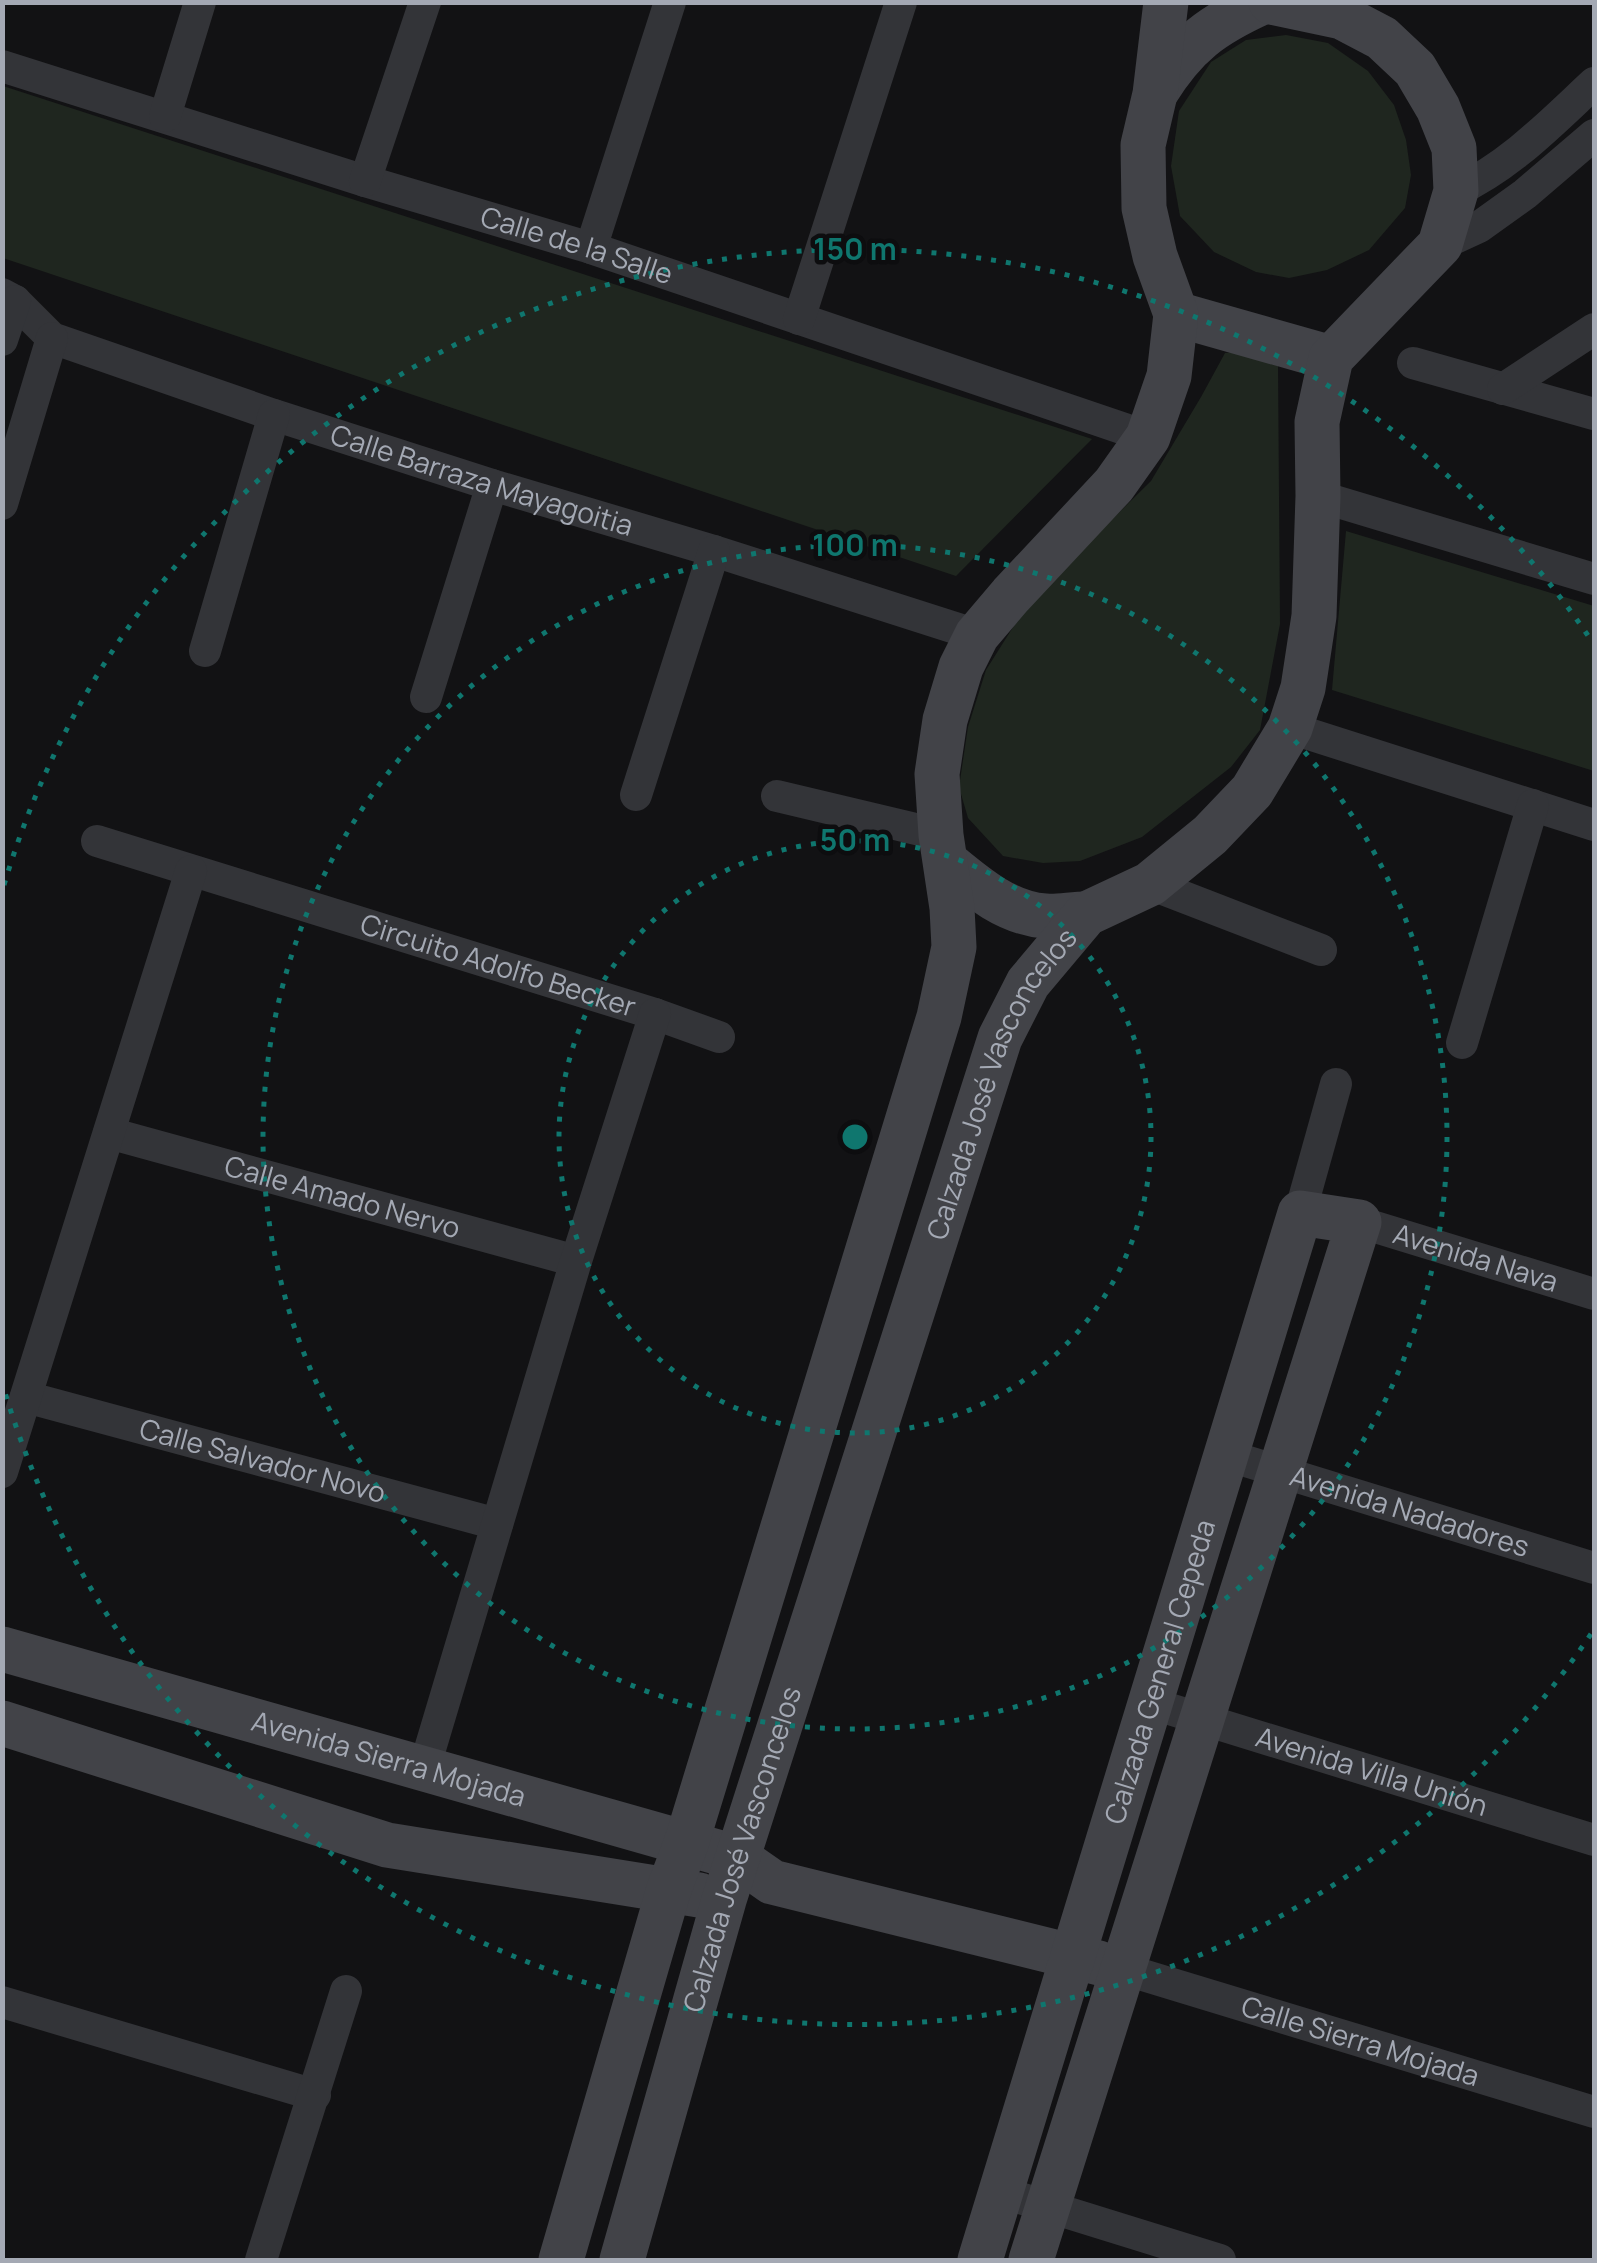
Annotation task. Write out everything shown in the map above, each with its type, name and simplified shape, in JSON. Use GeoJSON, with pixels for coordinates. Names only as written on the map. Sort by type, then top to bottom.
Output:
{"type":"FeatureCollection","features":[{"type":"Feature","properties":{"kind":"street"},"geometry":{"type":"LineString","coordinates":[[165,116],[200,2]]}},
{"type":"Feature","properties":{"kind":"street"},"geometry":{"type":"LineString","coordinates":[[365,181],[425,2]]}},
{"type":"Feature","properties":{"kind":"street"},"geometry":{"type":"LineString","coordinates":[[591,248],[670,2]]}},
{"type":"Feature","properties":{"kind":"street"},"geometry":{"type":"LineString","coordinates":[[799,320],[901,2]]}},
{"type":"Feature","properties":{"kind":"street","name":"Calzada José Vasconcelos"},"geometry":{"type":"LineString","coordinates":[[562,2260],[669,1890],[939,1018],[954,947],[937,774],[944,720],[961,667],[977,635],[1114,486],[1148,437],[1169,376],[1176,314],[1155,256],[1144,208],[1143,146],[1155,94],[1166,2]]}},
{"type":"Feature","properties":{"kind":"street"},"geometry":{"type":"LineString","coordinates":[[1155,94],[1175,62],[1201,36],[1263,2]]}},
{"type":"Feature","properties":{"kind":"street"},"geometry":{"type":"LineString","coordinates":[[1271,2],[1342,17],[1382,38],[1415,69],[1438,108],[1454,148],[1456,191],[1440,245]]}},
{"type":"Feature","properties":{"kind":"street","name":"Calle de la Salle"},"geometry":{"type":"LineString","coordinates":[[2,66],[591,248],[1148,437]]}},
{"type":"Feature","properties":{"kind":"street"},"geometry":{"type":"LineString","coordinates":[[1456,191],[1481,180],[1511,159],[1594,83]]}},
{"type":"Feature","properties":{"kind":"street"},"geometry":{"type":"LineString","coordinates":[[1176,314],[1331,358],[1440,245],[1479,227],[1526,194],[1594,135]]}},
{"type":"Feature","properties":{"kind":"street"},"geometry":{"type":"LineString","coordinates":[[2,340],[8,297]]}},
{"type":"Feature","properties":{"kind":"street","name":"Calle Barraza Mayagoitia"},"geometry":{"type":"LineString","coordinates":[[8,297],[52,338],[492,485],[714,550],[977,635]]}},
{"type":"Feature","properties":{"kind":"street"},"geometry":{"type":"LineString","coordinates":[[1503,388],[1594,329]]}},
{"type":"Feature","properties":{"kind":"street"},"geometry":{"type":"LineString","coordinates":[[2,504],[52,338]]}},
{"type":"Feature","properties":{"kind":"street","name":"Calzada José Vasconcelos"},"geometry":{"type":"LineString","coordinates":[[622,2260],[744,1880],[1000,1038],[1028,983],[1086,914],[1150,884],[1210,836],[1252,791],[1290,728],[1303,688],[1314,616],[1316,422],[1331,358]]}},
{"type":"Feature","properties":{"kind":"street"},"geometry":{"type":"LineString","coordinates":[[1413,363],[1594,414]]}},
{"type":"Feature","properties":{"kind":"street"},"geometry":{"type":"LineString","coordinates":[[205,652],[274,415]]}},
{"type":"Feature","properties":{"kind":"street"},"geometry":{"type":"LineString","coordinates":[[426,697],[492,485]]}},
{"type":"Feature","properties":{"kind":"street"},"geometry":{"type":"LineString","coordinates":[[1318,496],[1594,579]]}},
{"type":"Feature","properties":{"kind":"street"},"geometry":{"type":"LineString","coordinates":[[636,795],[714,550]]}},
{"type":"Feature","properties":{"kind":"street"},"geometry":{"type":"LineString","coordinates":[[1290,728],[1594,825]]}},
{"type":"Feature","properties":{"kind":"street"},"geometry":{"type":"LineString","coordinates":[[776,796],[944,849],[981,890],[1010,906],[1043,916],[1086,914]]}},
{"type":"Feature","properties":{"kind":"street"},"geometry":{"type":"LineString","coordinates":[[1462,1043],[1533,805]]}},
{"type":"Feature","properties":{"kind":"street","name":"Circuito Adolfo Becker"},"geometry":{"type":"LineString","coordinates":[[96,842],[655,1014],[576,1261],[424,1769]]}},
{"type":"Feature","properties":{"kind":"street"},"geometry":{"type":"LineString","coordinates":[[2,1472],[191,871]]}},
{"type":"Feature","properties":{"kind":"street"},"geometry":{"type":"LineString","coordinates":[[1150,884],[1321,950]]}},
{"type":"Feature","properties":{"kind":"street"},"geometry":{"type":"LineString","coordinates":[[655,1014],[720,1037]]}},
{"type":"Feature","properties":{"kind":"street","name":"Calzada General Cepeda"},"geometry":{"type":"LineString","coordinates":[[980,2260],[1336,1084]]}},
{"type":"Feature","properties":{"kind":"street","name":"Calle Amado Nervo"},"geometry":{"type":"LineString","coordinates":[[109,1133],[576,1261]]}},
{"type":"Feature","properties":{"kind":"street"},"geometry":{"type":"LineString","coordinates":[[1300,1213],[1359,1222]]}},
{"type":"Feature","properties":{"kind":"street","name":"Calzada General Cepeda"},"geometry":{"type":"LineString","coordinates":[[1032,2260],[1359,1222]]}},
{"type":"Feature","properties":{"kind":"street","name":"Avenida Nava"},"geometry":{"type":"LineString","coordinates":[[1359,1222],[1594,1294]]}},
{"type":"Feature","properties":{"kind":"street","name":"Calle Salvador Novo"},"geometry":{"type":"LineString","coordinates":[[26,1397],[497,1524]]}},
{"type":"Feature","properties":{"kind":"street","name":"Avenida Nadadores"},"geometry":{"type":"LineString","coordinates":[[1226,1455],[1594,1568]]}},
{"type":"Feature","properties":{"kind":"street","name":"Avenida Sierra Mojada"},"geometry":{"type":"LineString","coordinates":[[2,1649],[686,1844],[744,1880],[1123,1969]]}},
{"type":"Feature","properties":{"kind":"street","name":"Avenida Villa Unión"},"geometry":{"type":"LineString","coordinates":[[1150,1703],[1594,1840]]}},
{"type":"Feature","properties":{"kind":"street","name":"Avenida Sierra Mojada"},"geometry":{"type":"LineString","coordinates":[[2,1723],[387,1845],[669,1890],[744,1880]]}},
{"type":"Feature","properties":{"kind":"street","name":"Calle Sierra Mojada"},"geometry":{"type":"LineString","coordinates":[[1123,1969],[1594,2112]]}},
{"type":"Feature","properties":{"kind":"street"},"geometry":{"type":"LineString","coordinates":[[260,2260],[346,1991]]}},
{"type":"Feature","properties":{"kind":"street"},"geometry":{"type":"LineString","coordinates":[[2,2002],[314,2096]]}},
{"type":"Feature","properties":{"kind":"street"},"geometry":{"type":"LineString","coordinates":[[1001,2192],[1220,2260]]}},
{"type":"Feature","properties":{"kind":"shaded area"},"geometry":{"type":"Polygon","coordinates":[[[1286,35],[1328,43],[1368,71],[1394,105],[1406,140],[1411,175],[1405,208],[1369,250],[1327,270],[1289,278],[1256,272],[1214,252],[1180,216],[1171,166],[1179,111],[1211,62],[1246,40],[1286,35]]]}},
{"type":"Feature","properties":{"kind":"shaded area"},"geometry":{"type":"Polygon","coordinates":[[[3,86],[1092,439],[956,576],[3,258],[3,86]]]}},
{"type":"Feature","properties":{"kind":"shaded area"},"geometry":{"type":"Polygon","coordinates":[[[1254,350],[1278,366],[1280,624],[1260,730],[1231,767],[1142,837],[1080,861],[1043,863],[1003,856],[968,818],[959,787],[968,727],[986,670],[1020,616],[1151,481],[1225,353],[1254,350]]]}},
{"type":"Feature","properties":{"kind":"shaded area"},"geometry":{"type":"Polygon","coordinates":[[[1346,531],[1594,606],[1594,771],[1332,690],[1346,531]]]}}]}
